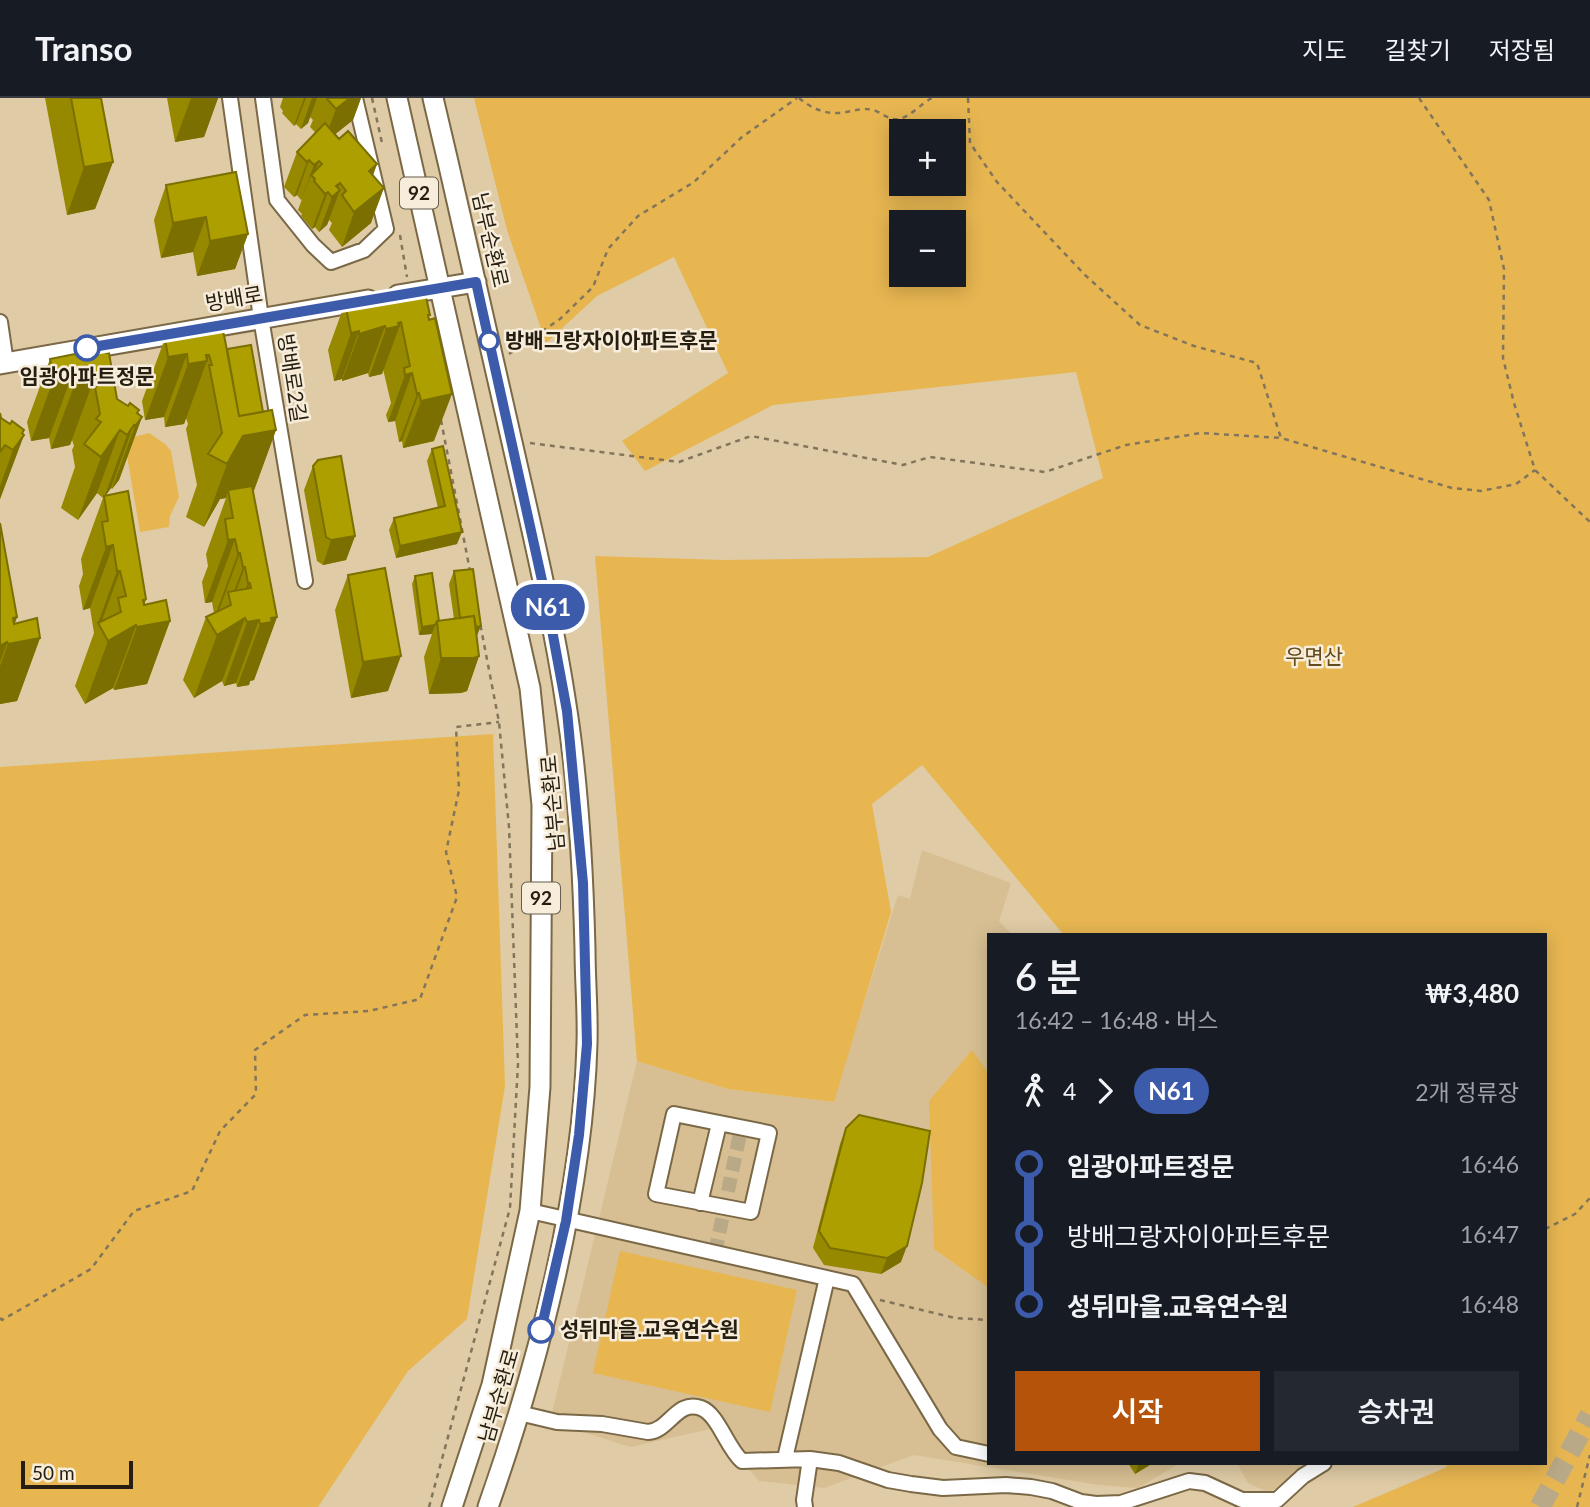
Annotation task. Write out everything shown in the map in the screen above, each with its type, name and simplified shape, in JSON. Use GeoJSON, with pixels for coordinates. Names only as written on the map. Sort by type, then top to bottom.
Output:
{"type":"FeatureCollection","features":[{"type":"Feature","properties":{"kind":"main road","name":"남부순환로"},"geometry":{"type":"LineString","coordinates":[[397,98],[530,688],[542,805],[540,1087],[530,1211],[492,1385],[452,1507]]}},
{"type":"Feature","properties":{"kind":"main road","name":"남부순환로"},"geometry":{"type":"LineString","coordinates":[[433,98],[547,603],[567,711],[583,883],[587,1044],[579,1135],[566,1221],[519,1413],[488,1507]]}},
{"type":"Feature","properties":{"kind":"main road","name":"방배로"},"geometry":{"type":"LineString","coordinates":[[3,363],[476,282]]}},
{"type":"Feature","properties":{"kind":"street","name":"방배로2길"},"geometry":{"type":"LineString","coordinates":[[230,98],[261,318],[305,581]]}},
{"type":"Feature","properties":{"kind":"street"},"geometry":{"type":"LineString","coordinates":[[263,98],[277,200],[313,245],[331,262],[364,250],[386,229],[355,98]]}},
{"type":"Feature","properties":{"kind":"street"},"geometry":{"type":"LineString","coordinates":[[0,322],[3,363]]}},
{"type":"Feature","properties":{"kind":"street"},"geometry":{"type":"LineString","coordinates":[[674,1114],[769,1133],[751,1212],[700,1203],[656,1194],[674,1114]]}},
{"type":"Feature","properties":{"kind":"street"},"geometry":{"type":"LineString","coordinates":[[700,1203],[719,1124]]}},
{"type":"Feature","properties":{"kind":"street"},"geometry":{"type":"LineString","coordinates":[[530,1211],[853,1284],[940,1429],[956,1447],[987,1454]]}},
{"type":"Feature","properties":{"kind":"street"},"geometry":{"type":"LineString","coordinates":[[786,1454],[827,1278]]}},
{"type":"Feature","properties":{"kind":"street"},"geometry":{"type":"LineString","coordinates":[[519,1413],[556,1422],[601,1424],[655,1432],[680,1410],[694,1406],[708,1411],[735,1455],[742,1461],[810,1459],[839,1463],[888,1480],[911,1484],[943,1488],[1006,1485],[1031,1487],[1096,1504],[1121,1503],[1189,1481],[1205,1483],[1242,1500],[1277,1500],[1303,1476],[1321,1465]]}},
{"type":"Feature","properties":{"kind":"street"},"geometry":{"type":"LineString","coordinates":[[805,1507],[810,1459]]}},
{"type":"Feature","properties":{"kind":"path"},"geometry":{"type":"LineString","coordinates":[[494,362],[560,319],[593,287],[608,249],[638,216],[694,182],[742,138],[798,98],[808,106],[824,112],[873,110],[887,117],[900,119],[932,98]]}},
{"type":"Feature","properties":{"kind":"path"},"geometry":{"type":"LineString","coordinates":[[968,98],[970,143],[997,182],[1085,275],[1140,325],[1194,346],[1257,363],[1281,438]]}},
{"type":"Feature","properties":{"kind":"path"},"geometry":{"type":"LineString","coordinates":[[1419,98],[1489,200],[1504,269],[1503,358],[1535,470],[1590,522]]}},
{"type":"Feature","properties":{"kind":"path"},"geometry":{"type":"LineString","coordinates":[[441,420],[472,582]]}},
{"type":"Feature","properties":{"kind":"path"},"geometry":{"type":"LineString","coordinates":[[511,441],[679,461],[751,436],[903,466],[930,457],[1045,472],[1126,445],[1201,433],[1281,438],[1452,488],[1481,491],[1516,484],[1535,470]]}},
{"type":"Feature","properties":{"kind":"path"},"geometry":{"type":"LineString","coordinates":[[429,1507],[510,1208],[518,1064],[509,827],[499,722],[480,623]]}},
{"type":"Feature","properties":{"kind":"path"},"geometry":{"type":"LineString","coordinates":[[0,1318],[2,1320],[90,1269],[134,1211],[192,1191],[220,1131],[256,1094],[255,1050],[305,1015],[369,1012],[420,999],[457,897],[446,852],[459,790],[456,727],[499,722]]}},
{"type":"Feature","properties":{"kind":"path"},"geometry":{"type":"LineString","coordinates":[[1547,1228],[1575,1214],[1590,1198]]}},
{"type":"Feature","properties":{"kind":"path"},"geometry":{"type":"LineString","coordinates":[[860,1296],[955,1318],[987,1320]]}},
{"type":"Feature","properties":{"kind":"path"},"geometry":{"type":"LineString","coordinates":[[1577,1507],[1590,1455]]}},
{"type":"Feature","properties":{"kind":"shaded area"},"geometry":{"type":"Polygon","coordinates":[[[922,850],[1011,883],[999,921],[1010,933],[987,933],[987,1084],[934,1249],[987,1287],[987,1465],[1177,1465],[1138,1488],[1099,1485],[914,1455],[824,1488],[759,1481],[715,1428],[630,1447],[550,1421],[637,1061],[728,1089],[833,1102],[898,895],[910,899],[922,850]]]}},
{"type":"Feature","properties":{"kind":"shaded area"},"geometry":{"type":"Polygon","coordinates":[[[1238,1465],[1329,1465],[1267,1492],[1248,1483],[1238,1465]]]}},
{"type":"Feature","properties":{"kind":"green space","name":"우면산"},"geometry":{"type":"Polygon","coordinates":[[[474,98],[1590,98],[1590,1507],[1353,1507],[1447,1465],[1547,1465],[1547,933],[1062,933],[922,765],[872,804],[891,912],[834,1102],[728,1089],[637,1061],[595,556],[724,560],[928,557],[1103,478],[1076,372],[773,405],[645,471],[622,441],[728,373],[674,257],[597,296],[546,343],[507,230],[474,98]]]}},
{"type":"Feature","properties":{"kind":"green space"},"geometry":{"type":"Polygon","coordinates":[[[149,433],[171,451],[179,497],[170,516],[169,527],[140,532],[126,450],[130,438],[149,433]]]}},
{"type":"Feature","properties":{"kind":"green space"},"geometry":{"type":"Polygon","coordinates":[[[493,734],[505,1086],[467,1319],[408,1371],[318,1507],[0,1507],[0,767],[493,734]]]}},
{"type":"Feature","properties":{"kind":"green space"},"geometry":{"type":"Polygon","coordinates":[[[972,1050],[987,1071],[987,1287],[934,1249],[929,1101],[972,1050]]]}},
{"type":"Feature","properties":{"kind":"green space"},"geometry":{"type":"Polygon","coordinates":[[[620,1251],[797,1290],[770,1412],[593,1373],[620,1251]]]}},
{"type":"Feature","properties":{"kind":"building"},"geometry":{"type":"Polygon","coordinates":[[[71,98],[101,98],[113,162],[84,167],[71,98]]]}},
{"type":"Feature","properties":{"kind":"building"},"geometry":{"type":"Polygon","coordinates":[[[327,98],[350,98],[336,109],[327,98]]]}},
{"type":"Feature","properties":{"kind":"building"},"geometry":{"type":"Polygon","coordinates":[[[325,123],[339,139],[348,131],[377,164],[369,171],[384,188],[354,212],[342,195],[346,191],[340,183],[336,186],[340,190],[332,197],[328,192],[325,194],[314,181],[311,175],[322,164],[319,161],[314,165],[309,160],[307,162],[297,152],[325,123]]]}},
{"type":"Feature","properties":{"kind":"building"},"geometry":{"type":"Polygon","coordinates":[[[236,172],[248,234],[210,241],[206,217],[173,223],[166,185],[236,172]]]}},
{"type":"Feature","properties":{"kind":"building"},"geometry":{"type":"Polygon","coordinates":[[[424,288],[429,320],[435,318],[452,394],[421,401],[412,373],[405,375],[404,368],[410,366],[401,322],[398,323],[399,326],[386,329],[385,326],[359,334],[359,331],[351,333],[345,303],[424,288]]]}},
{"type":"Feature","properties":{"kind":"building"},"geometry":{"type":"Polygon","coordinates":[[[219,328],[220,332],[223,331],[239,416],[272,410],[276,430],[243,436],[227,464],[208,454],[222,433],[209,355],[206,355],[207,361],[188,364],[187,354],[168,357],[165,338],[194,332],[194,336],[219,328]]]}},
{"type":"Feature","properties":{"kind":"building"},"geometry":{"type":"Polygon","coordinates":[[[251,345],[263,412],[239,416],[227,349],[251,345]]]}},
{"type":"Feature","properties":{"kind":"building"},"geometry":{"type":"Polygon","coordinates":[[[105,349],[106,353],[109,353],[117,399],[128,406],[130,403],[139,410],[137,413],[142,417],[127,435],[120,430],[101,457],[84,444],[101,422],[96,419],[100,414],[95,387],[98,386],[94,376],[91,376],[93,382],[74,386],[72,375],[54,378],[50,359],[80,353],[80,357],[93,355],[92,351],[105,349]]]}},
{"type":"Feature","properties":{"kind":"building"},"geometry":{"type":"Polygon","coordinates":[[[0,413],[1,418],[10,424],[12,421],[24,430],[24,435],[13,450],[5,445],[0,452],[0,413]]]}},
{"type":"Feature","properties":{"kind":"building"},"geometry":{"type":"Polygon","coordinates":[[[443,446],[462,532],[400,546],[394,518],[445,506],[432,449],[443,446]]]}},
{"type":"Feature","properties":{"kind":"building"},"geometry":{"type":"Polygon","coordinates":[[[341,456],[355,536],[331,540],[326,537],[313,466],[318,460],[341,456]]]}},
{"type":"Feature","properties":{"kind":"building"},"geometry":{"type":"Polygon","coordinates":[[[252,486],[277,617],[271,618],[272,622],[260,624],[259,620],[247,622],[245,618],[217,635],[206,617],[231,605],[228,592],[251,588],[235,539],[228,540],[225,519],[233,518],[228,490],[252,486]]]}},
{"type":"Feature","properties":{"kind":"building"},"geometry":{"type":"Polygon","coordinates":[[[128,491],[146,599],[143,600],[144,605],[166,600],[170,621],[137,627],[136,625],[108,641],[98,623],[121,612],[118,598],[126,596],[120,571],[117,571],[113,545],[106,547],[102,522],[108,521],[104,496],[128,491]]]}},
{"type":"Feature","properties":{"kind":"building"},"geometry":{"type":"Polygon","coordinates":[[[0,523],[17,617],[13,618],[14,624],[37,618],[40,638],[8,644],[7,642],[0,646],[0,523]]]}},
{"type":"Feature","properties":{"kind":"building"},"geometry":{"type":"Polygon","coordinates":[[[385,568],[401,656],[363,662],[348,575],[385,568]]]}},
{"type":"Feature","properties":{"kind":"building"},"geometry":{"type":"Polygon","coordinates":[[[473,569],[481,626],[476,627],[474,616],[460,618],[454,571],[473,569]]]}},
{"type":"Feature","properties":{"kind":"building"},"geometry":{"type":"Polygon","coordinates":[[[432,573],[439,621],[435,625],[422,627],[415,576],[432,573]]]}},
{"type":"Feature","properties":{"kind":"building"},"geometry":{"type":"Polygon","coordinates":[[[474,616],[479,656],[441,658],[437,621],[474,616]]]}},
{"type":"Feature","properties":{"kind":"building"},"geometry":{"type":"Polygon","coordinates":[[[859,1115],[930,1131],[922,1183],[907,1246],[887,1258],[830,1248],[819,1231],[846,1128],[859,1115]]]}},
{"type":"Feature","properties":{"kind":"tunnel"},"geometry":{"type":"LineString","coordinates":[[715,1253],[741,1129]]}},
{"type":"Feature","properties":{"kind":"tunnel"},"geometry":{"type":"LineString","coordinates":[[1540,1507],[1590,1415]]}},
{"type":"Feature","properties":{"kind":"bus line","name":"N61"},"geometry":{"type":"LineString","coordinates":[[87,348],[476,282],[547,603],[567,711],[583,883],[587,1044],[579,1135],[566,1221],[541,1330]]}},
{"type":"Feature","properties":{"kind":"place","name":"방배그랑자이아파트후문"},"geometry":{"type":"Point","coordinates":[489,341]}},
{"type":"Feature","properties":{"kind":"place","name":"임광아파트정문"},"geometry":{"type":"Point","coordinates":[87,348]}},
{"type":"Feature","properties":{"kind":"place","name":"성뒤마을.교육연수원"},"geometry":{"type":"Point","coordinates":[541,1330]}}]}
